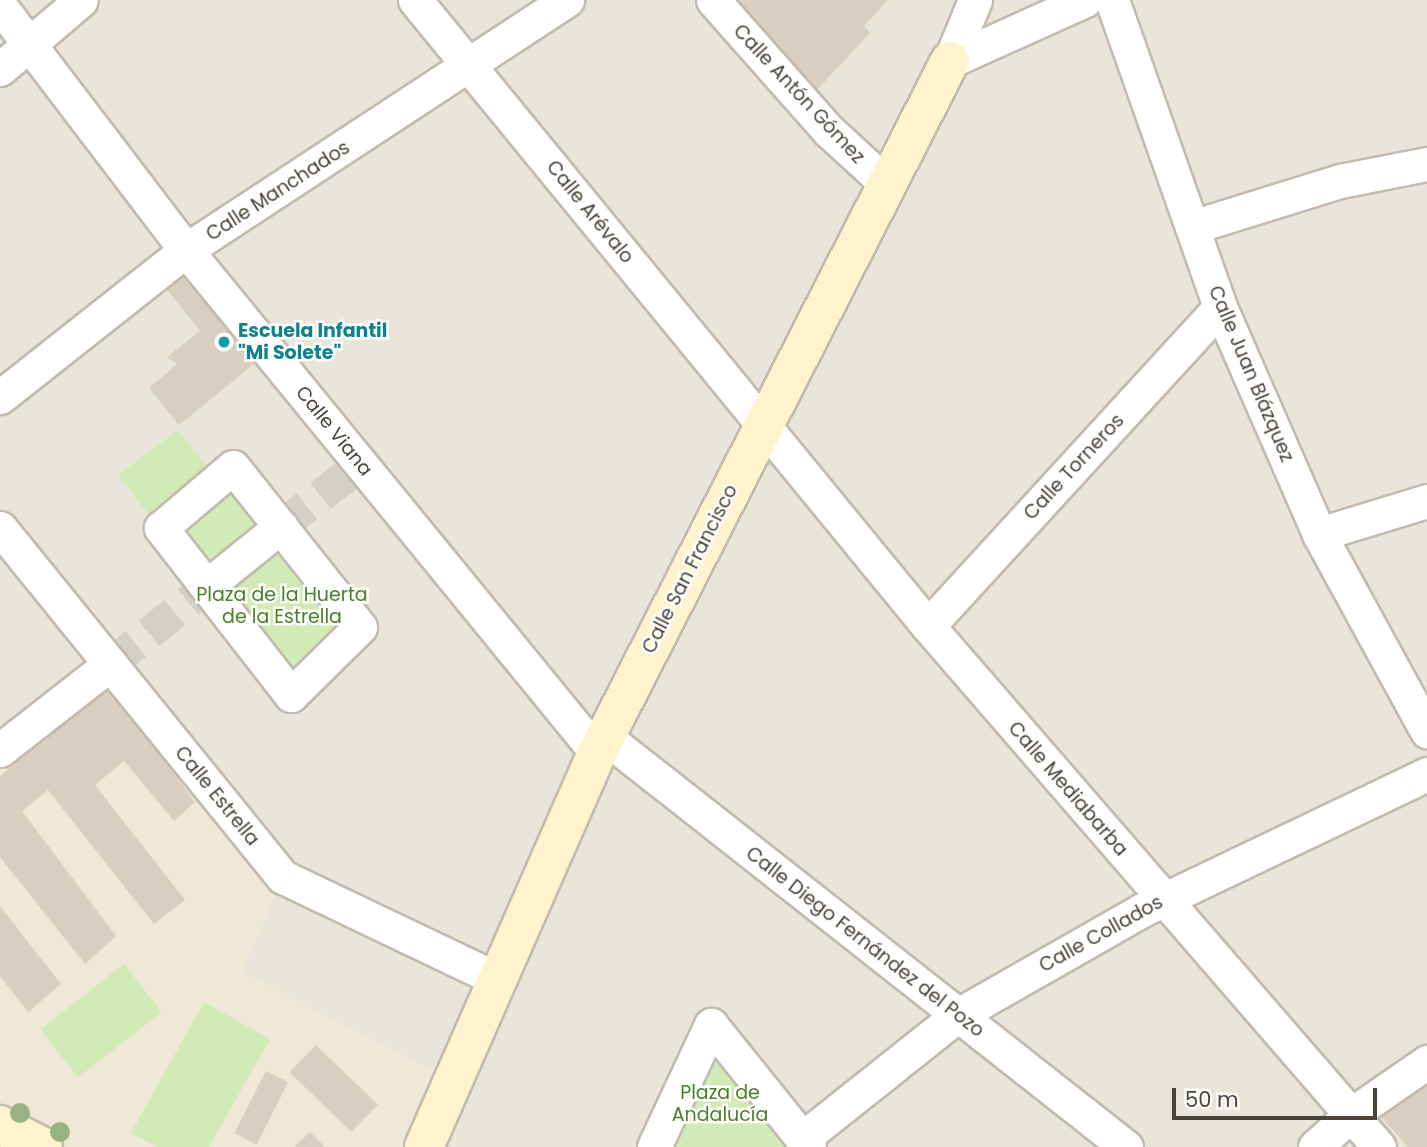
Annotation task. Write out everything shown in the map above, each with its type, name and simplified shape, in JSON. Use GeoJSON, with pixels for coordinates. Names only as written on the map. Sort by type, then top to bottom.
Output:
{"type":"FeatureCollection","features":[{"type":"Feature","properties":{"kind":"street"},"geometry":{"type":"LineString","coordinates":[[0,69],[81,0]]}},
{"type":"Feature","properties":{"kind":"street","name":"Calle Arévalo"},"geometry":{"type":"LineString","coordinates":[[415,0],[472,65],[763,425]]}},
{"type":"Feature","properties":{"kind":"street","name":"Calle Manchados"},"geometry":{"type":"LineString","coordinates":[[0,397],[186,250],[472,65],[567,0]]}},
{"type":"Feature","properties":{"kind":"street","name":"Calle Antón Gómez"},"geometry":{"type":"LineString","coordinates":[[713,0],[828,131],[888,185]]}},
{"type":"Feature","properties":{"kind":"street","name":"Calle San Francisco"},"geometry":{"type":"LineString","coordinates":[[424,1147],[450,1080],[499,980],[601,745],[888,185],[950,61],[975,0]]}},
{"type":"Feature","properties":{"kind":"street"},"geometry":{"type":"LineString","coordinates":[[950,61],[1085,0]]}},
{"type":"Feature","properties":{"kind":"street","name":"Calle Juan Blázquez"},"geometry":{"type":"LineString","coordinates":[[1112,0],[1220,307],[1319,534],[1427,731]]}},
{"type":"Feature","properties":{"kind":"street","name":"Calle Viana"},"geometry":{"type":"LineString","coordinates":[[0,6],[186,250],[601,745]]}},
{"type":"Feature","properties":{"kind":"street"},"geometry":{"type":"LineString","coordinates":[[1192,228],[1340,181],[1427,164]]}},
{"type":"Feature","properties":{"kind":"street","name":"Calle Torneros"},"geometry":{"type":"LineString","coordinates":[[928,626],[1220,307]]}},
{"type":"Feature","properties":{"kind":"street","name":"Calle Mediabarba"},"geometry":{"type":"LineString","coordinates":[[763,425],[928,626],[1379,1147]]}},
{"type":"Feature","properties":{"kind":"street"},"geometry":{"type":"LineString","coordinates":[[233,467],[281,527],[359,627],[291,695],[161,528],[233,467]]}},
{"type":"Feature","properties":{"kind":"street"},"geometry":{"type":"LineString","coordinates":[[1319,534],[1427,501]]}},
{"type":"Feature","properties":{"kind":"street"},"geometry":{"type":"LineString","coordinates":[[207,586],[281,527]]}},
{"type":"Feature","properties":{"kind":"street","name":"Calle Estrella"},"geometry":{"type":"LineString","coordinates":[[0,528],[283,877],[499,980]]}},
{"type":"Feature","properties":{"kind":"street"},"geometry":{"type":"LineString","coordinates":[[0,750],[110,664]]}},
{"type":"Feature","properties":{"kind":"street","name":"Calle Diego Fernández del Pozo"},"geometry":{"type":"LineString","coordinates":[[601,745],[958,1015],[1126,1147]]}},
{"type":"Feature","properties":{"kind":"street","name":"Calle Collados"},"geometry":{"type":"LineString","coordinates":[[806,1143],[958,1015],[1164,899],[1427,774]]}},
{"type":"Feature","properties":{"kind":"street"},"geometry":{"type":"LineString","coordinates":[[654,1147],[711,1025],[806,1143]]}},
{"type":"Feature","properties":{"kind":"street"},"geometry":{"type":"LineString","coordinates":[[1315,1147],[1349,1115],[1427,1062]]}},
{"type":"Feature","properties":{"kind":"shaded area"},"geometry":{"type":"Polygon","coordinates":[[[0,0],[1427,0],[1427,1147],[26,1147],[0,1129],[0,0]]]}},
{"type":"Feature","properties":{"kind":"shaded area"},"geometry":{"type":"Polygon","coordinates":[[[110,664],[283,877],[242,972],[450,1080],[424,1147],[43,1147],[0,1125],[0,750],[110,664]]]}},
{"type":"Feature","properties":{"kind":"green space","name":"Plaza de la Huerta de la Estrella"},"geometry":{"type":"Polygon","coordinates":[[[178,430],[217,480],[233,467],[360,627],[291,695],[118,475],[178,430]]]}},
{"type":"Feature","properties":{"kind":"green space"},"geometry":{"type":"Polygon","coordinates":[[[124,964],[162,1012],[78,1077],[40,1029],[124,964]]]}},
{"type":"Feature","properties":{"kind":"green space"},"geometry":{"type":"Polygon","coordinates":[[[204,1002],[270,1039],[209,1147],[157,1147],[131,1133],[204,1002]]]}},
{"type":"Feature","properties":{"kind":"green space","name":"Plaza de Andalucía"},"geometry":{"type":"Polygon","coordinates":[[[711,1025],[809,1147],[654,1147],[711,1025]]]}},
{"type":"Feature","properties":{"kind":"building"},"geometry":{"type":"Polygon","coordinates":[[[727,0],[888,0],[864,26],[870,33],[813,94],[727,0]]]}},
{"type":"Feature","properties":{"kind":"building","name":"Escuela Infantil \"Mi Solete\""},"geometry":{"type":"Polygon","coordinates":[[[186,250],[269,352],[179,425],[149,388],[177,364],[167,357],[200,331],[154,273],[186,250]]]}},
{"type":"Feature","properties":{"kind":"building"},"geometry":{"type":"Polygon","coordinates":[[[109,686],[195,802],[174,821],[124,761],[95,785],[185,900],[154,924],[48,790],[22,811],[116,936],[85,964],[0,857],[0,776],[109,686]]]}},
{"type":"Feature","properties":{"kind":"building"},"geometry":{"type":"Polygon","coordinates":[[[0,906],[61,984],[28,1012],[0,976],[0,906]]]}},
{"type":"Feature","properties":{"kind":"building"},"geometry":{"type":"Polygon","coordinates":[[[316,1045],[378,1105],[351,1132],[290,1072],[316,1045]]]}},
{"type":"Feature","properties":{"kind":"building"},"geometry":{"type":"Polygon","coordinates":[[[266,1071],[288,1082],[256,1145],[234,1133],[266,1071]]]}},
{"type":"Feature","properties":{"kind":"building"},"geometry":{"type":"Polygon","coordinates":[[[1427,1074],[1427,1147],[1408,1147],[1375,1110],[1427,1074]]]}},
{"type":"Feature","properties":{"kind":"building"},"geometry":{"type":"Polygon","coordinates":[[[310,1132],[325,1147],[294,1147],[310,1132]]]}},
{"type":"Feature","properties":{"kind":"tunnel"},"geometry":{"type":"LineString","coordinates":[[281,526],[361,464]]}},
{"type":"Feature","properties":{"kind":"tunnel"},"geometry":{"type":"LineString","coordinates":[[110,664],[207,586]]}},
{"type":"Feature","properties":{"kind":"place","name":"Escuela Infantil \"Mi Solete\""},"geometry":{"type":"Point","coordinates":[224,342]}}]}
